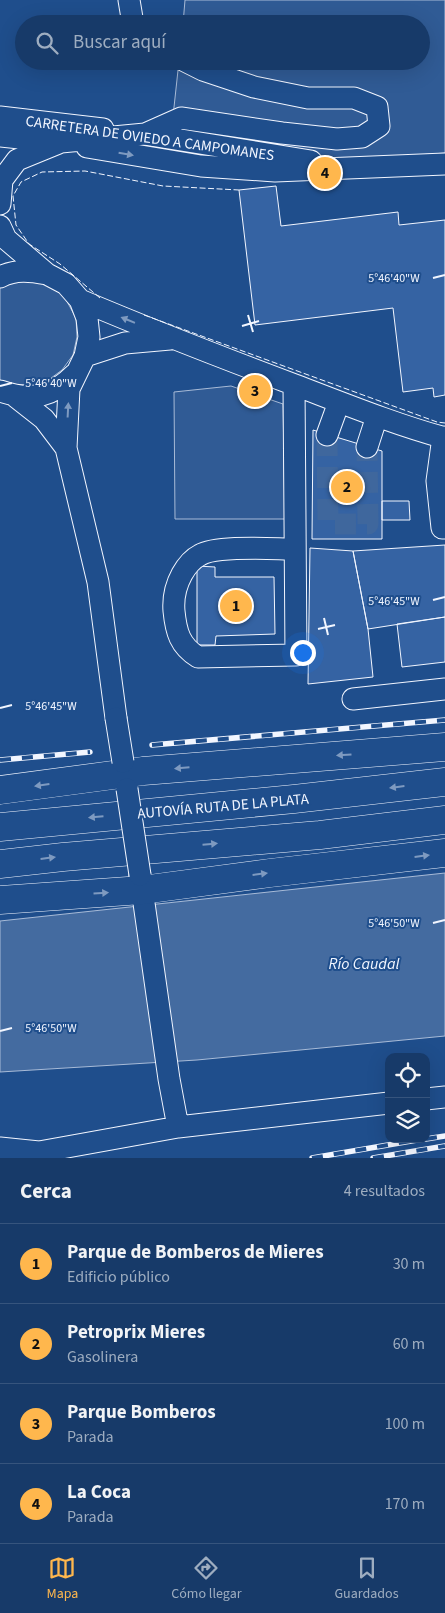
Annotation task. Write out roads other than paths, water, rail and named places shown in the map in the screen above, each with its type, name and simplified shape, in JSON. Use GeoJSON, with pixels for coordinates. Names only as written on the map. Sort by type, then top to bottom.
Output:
{"type":"FeatureCollection","features":[{"type":"Feature","properties":{"kind":"highway"},"geometry":{"type":"LineString","coordinates":[[0,790],[125,775],[142,770],[445,747]]}},
{"type":"Feature","properties":{"kind":"highway","name":"AUTOVÍA RUTA DE LA PLATA"},"geometry":{"type":"LineString","coordinates":[[0,827],[294,799],[445,782]]}},
{"type":"Feature","properties":{"kind":"highway"},"geometry":{"type":"LineString","coordinates":[[0,864],[320,835],[445,820]]}},
{"type":"Feature","properties":{"kind":"highway"},"geometry":{"type":"LineString","coordinates":[[0,900],[142,890],[260,874],[445,853]]}},
{"type":"Feature","properties":{"kind":"street"},"geometry":{"type":"LineString","coordinates":[[129,0],[132,15]]}},
{"type":"Feature","properties":{"kind":"street"},"geometry":{"type":"LineString","coordinates":[[0,204],[2,180],[17,160],[61,142],[145,134],[181,118],[282,134],[337,138],[362,137],[379,126],[377,107],[354,98],[308,98],[254,87],[203,70]]}},
{"type":"Feature","properties":{"kind":"street","name":"CARRETERA DE OVIEDO A CAMPOMANES"},"geometry":{"type":"LineString","coordinates":[[0,117],[145,134],[343,167]]}},
{"type":"Feature","properties":{"kind":"street"},"geometry":{"type":"LineString","coordinates":[[0,124],[41,122]]}},
{"type":"Feature","properties":{"kind":"street","name":"CARRETERA DE OVIEDO A CAMPOMANES"},"geometry":{"type":"LineString","coordinates":[[0,136],[61,142],[200,166],[275,171],[343,167]]}},
{"type":"Feature","properties":{"kind":"street"},"geometry":{"type":"LineString","coordinates":[[343,167],[408,167],[445,164]]}},
{"type":"Feature","properties":{"kind":"street"},"geometry":{"type":"LineString","coordinates":[[0,226],[6,239],[47,274],[66,284],[80,300],[87,318],[89,338],[69,389],[66,448],[98,582],[116,718],[169,1079],[178,1127]]}},
{"type":"Feature","properties":{"kind":"street"},"geometry":{"type":"LineString","coordinates":[[0,276],[9,272],[28,270],[47,274]]}},
{"type":"Feature","properties":{"kind":"street"},"geometry":{"type":"LineString","coordinates":[[80,300],[173,339],[294,385],[406,427],[444,438],[441,481],[442,528],[445,528]]}},
{"type":"Feature","properties":{"kind":"street"},"geometry":{"type":"LineString","coordinates":[[8,394],[32,397],[49,393],[63,385],[80,365],[125,344],[173,339]]}},
{"type":"Feature","properties":{"kind":"street"},"geometry":{"type":"LineString","coordinates":[[294,385],[296,548],[296,655],[198,657],[188,651],[182,643],[178,632],[173,602],[178,580],[193,560],[201,554],[215,550],[296,548]]}},
{"type":"Feature","properties":{"kind":"street"},"geometry":{"type":"LineString","coordinates":[[8,394],[44,419],[66,448]]}},
{"type":"Feature","properties":{"kind":"street"},"geometry":{"type":"LineString","coordinates":[[327,435],[339,402]]}},
{"type":"Feature","properties":{"kind":"street"},"geometry":{"type":"LineString","coordinates":[[367,447],[378,416]]}},
{"type":"Feature","properties":{"kind":"street"},"geometry":{"type":"LineString","coordinates":[[353,699],[445,689]]}},
{"type":"Feature","properties":{"kind":"street"},"geometry":{"type":"LineString","coordinates":[[430,1099],[445,1097]]}},
{"type":"Feature","properties":{"kind":"street"},"geometry":{"type":"LineString","coordinates":[[0,1148],[39,1152],[178,1127],[385,1103]]}},
{"type":"Feature","properties":{"kind":"water","name":"Río Caudal"},"geometry":{"type":"Polygon","coordinates":[[[445,873],[445,1036],[197,1060],[0,1072],[0,921],[445,873]]]}},
{"type":"Feature","properties":{"kind":"tunnel"},"geometry":{"type":"LineString","coordinates":[[327,435],[328,524],[368,524],[367,447]]}},
{"type":"Feature","properties":{"kind":"railway"},"geometry":{"type":"LineString","coordinates":[[152,745],[445,720]]}},
{"type":"Feature","properties":{"kind":"railway"},"geometry":{"type":"LineString","coordinates":[[0,760],[90,752]]}},
{"type":"Feature","properties":{"kind":"railway"},"geometry":{"type":"LineString","coordinates":[[430,1138],[445,1136]]}},
{"type":"Feature","properties":{"kind":"railway"},"geometry":{"type":"LineString","coordinates":[[312,1158],[400,1143]]}},
{"type":"Feature","properties":{"kind":"railway"},"geometry":{"type":"LineString","coordinates":[[373,1158],[445,1146]]}},
{"type":"Feature","properties":{"kind":"place","name":"La Coca"},"geometry":{"type":"Point","coordinates":[325,173]}},
{"type":"Feature","properties":{"kind":"place","name":"Parque Bomberos"},"geometry":{"type":"Point","coordinates":[255,391]}},
{"type":"Feature","properties":{"kind":"place","name":"Petroprix Mieres"},"geometry":{"type":"Point","coordinates":[347,487]}},
{"type":"Feature","properties":{"kind":"place","name":"Parque de Bomberos de Mieres"},"geometry":{"type":"Point","coordinates":[236,606]}}]}
